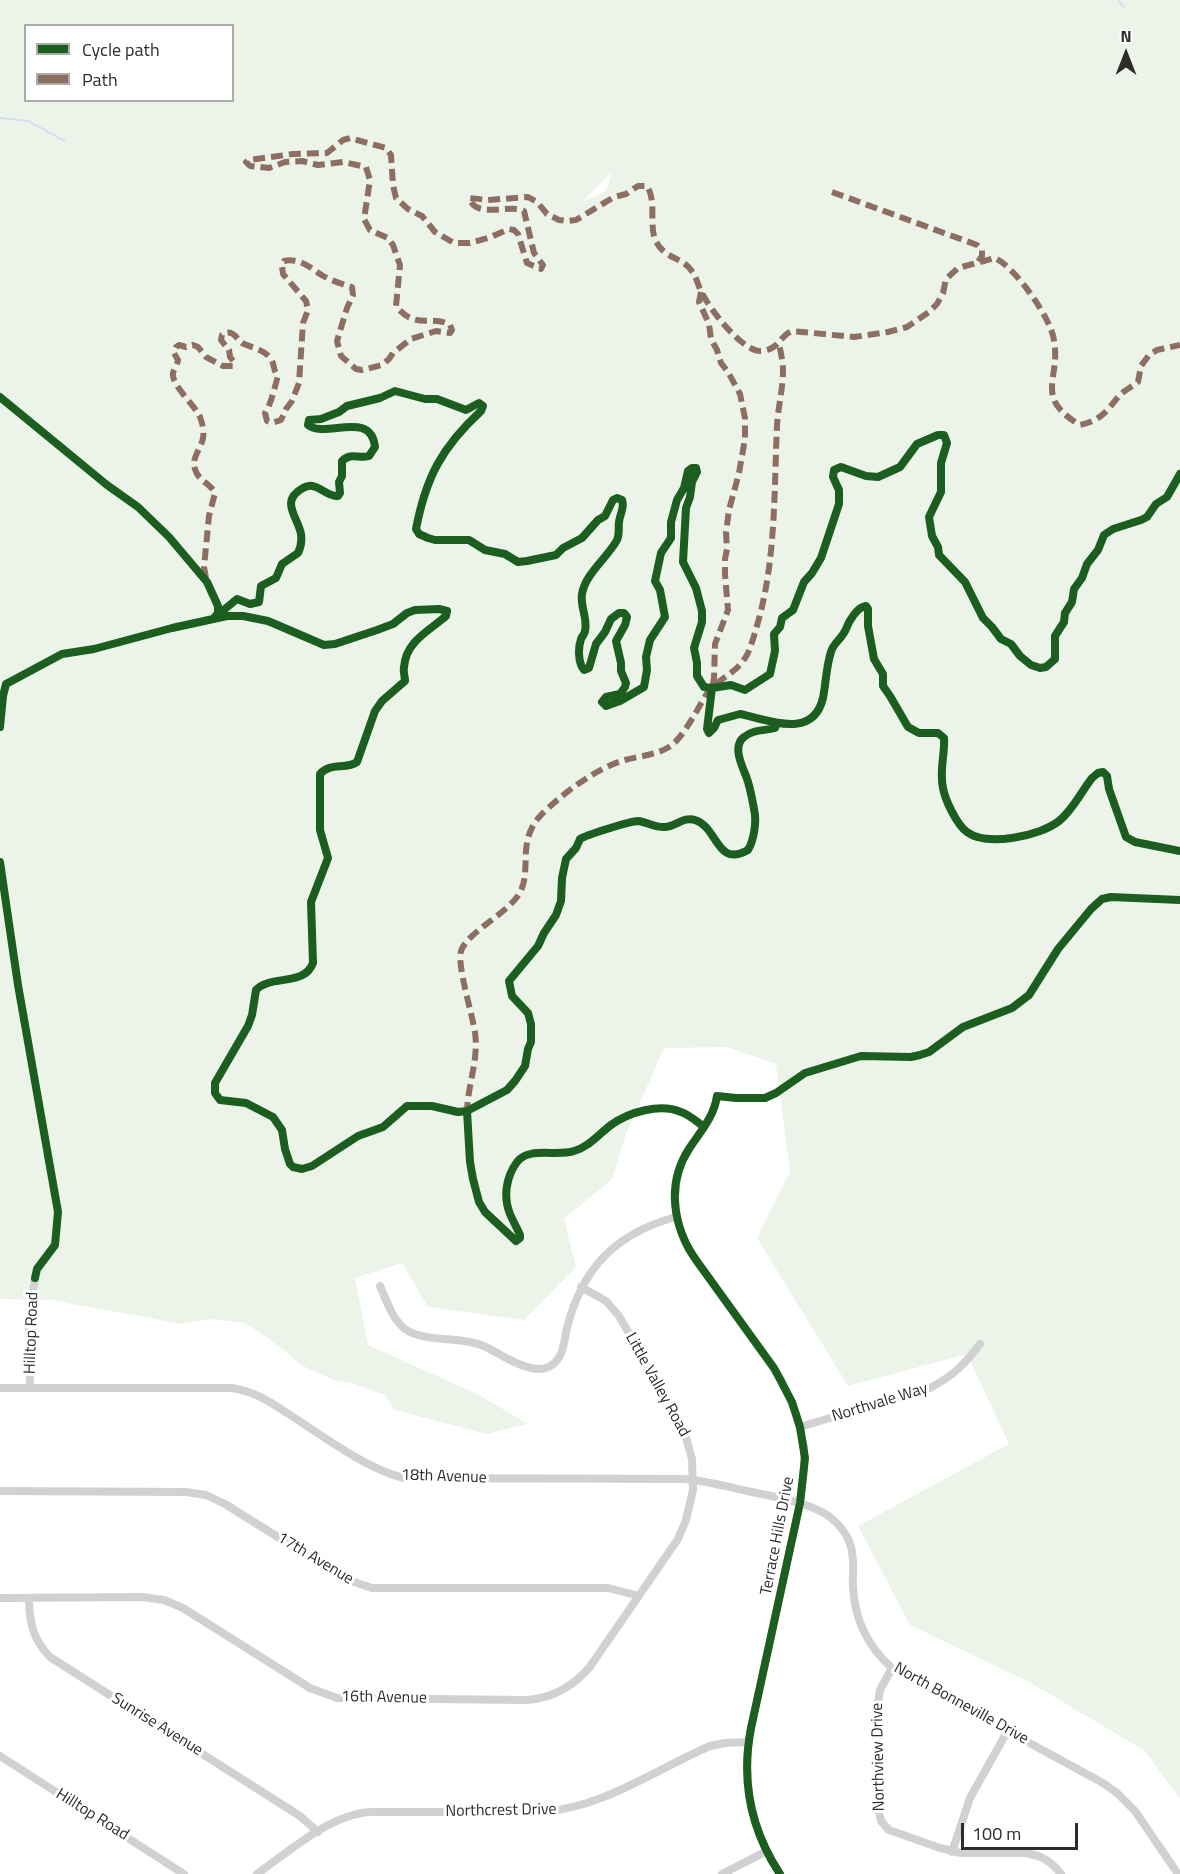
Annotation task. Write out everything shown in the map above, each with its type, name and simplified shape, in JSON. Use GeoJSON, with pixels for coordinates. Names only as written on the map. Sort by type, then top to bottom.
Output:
{"type":"FeatureCollection","features":[{"type":"Feature","properties":{"kind":"street","name":"Terrace Hills Drive"},"geometry":{"type":"LineString","coordinates":[[717,1096],[716,1108],[688,1151],[679,1170],[675,1192],[676,1217],[689,1250],[781,1379],[800,1427],[805,1458],[800,1503],[748,1742],[747,1775],[750,1802],[766,1851],[780,1874]]}},
{"type":"Feature","properties":{"kind":"street"},"geometry":{"type":"LineString","coordinates":[[380,1286],[394,1317],[410,1332],[474,1343],[527,1367],[539,1370],[551,1366],[559,1358],[574,1303],[595,1265],[616,1245],[646,1227],[676,1217]]}},
{"type":"Feature","properties":{"kind":"street","name":"Hilltop Road"},"geometry":{"type":"LineString","coordinates":[[30,1388],[29,1322],[35,1278]]}},
{"type":"Feature","properties":{"kind":"street","name":"Little Valley Road"},"geometry":{"type":"LineString","coordinates":[[581,1287],[606,1301],[623,1322],[683,1427],[691,1449],[694,1480],[690,1509],[678,1539],[639,1596]]}},
{"type":"Feature","properties":{"kind":"street","name":"Northvale Way"},"geometry":{"type":"LineString","coordinates":[[800,1427],[930,1388],[958,1370],[980,1344]]}},
{"type":"Feature","properties":{"kind":"street","name":"18th Avenue"},"geometry":{"type":"LineString","coordinates":[[0,1388],[241,1389],[266,1400],[371,1466],[404,1478],[694,1480],[800,1503]]}},
{"type":"Feature","properties":{"kind":"street","name":"17th Avenue"},"geometry":{"type":"LineString","coordinates":[[0,1491],[186,1492],[206,1495],[225,1504],[345,1579],[372,1588],[608,1588],[639,1596]]}},
{"type":"Feature","properties":{"kind":"street","name":"North Bonneville Drive"},"geometry":{"type":"LineString","coordinates":[[800,1503],[823,1512],[833,1519],[847,1537],[853,1557],[854,1602],[862,1630],[874,1650],[892,1668],[1091,1775],[1117,1793],[1145,1824],[1178,1874]]}},
{"type":"Feature","properties":{"kind":"street","name":"16th Avenue"},"geometry":{"type":"LineString","coordinates":[[0,1598],[142,1597],[174,1604],[310,1688],[337,1698],[525,1700],[543,1698],[564,1690],[583,1675],[639,1596]]}},
{"type":"Feature","properties":{"kind":"street","name":"Sunrise Avenue"},"geometry":{"type":"LineString","coordinates":[[29,1598],[34,1633],[40,1646],[50,1657],[300,1816],[318,1832]]}},
{"type":"Feature","properties":{"kind":"street","name":"Northview Drive"},"geometry":{"type":"LineString","coordinates":[[892,1668],[878,1695],[879,1815],[885,1826],[896,1833],[952,1852],[1025,1853],[1044,1858],[1061,1874]]}},
{"type":"Feature","properties":{"kind":"street"},"geometry":{"type":"LineString","coordinates":[[952,1852],[970,1798],[1008,1730]]}},
{"type":"Feature","properties":{"kind":"street","name":"Northcrest Drive"},"geometry":{"type":"LineString","coordinates":[[257,1874],[338,1819],[363,1812],[542,1812],[567,1809],[598,1800],[710,1746],[748,1742]]}},
{"type":"Feature","properties":{"kind":"street","name":"Hilltop Road"},"geometry":{"type":"LineString","coordinates":[[0,1756],[184,1874]]}},
{"type":"Feature","properties":{"kind":"street"},"geometry":{"type":"LineString","coordinates":[[722,1874],[766,1851]]}},
{"type":"Feature","properties":{"kind":"shaded area"},"geometry":{"type":"Polygon","coordinates":[[[0,0],[1180,0],[1180,1799],[1145,1751],[1031,1683],[910,1625],[858,1526],[1009,1444],[967,1354],[848,1386],[757,1238],[790,1172],[776,1064],[727,1047],[664,1048],[626,1134],[612,1179],[564,1219],[576,1267],[524,1320],[428,1307],[402,1263],[355,1278],[368,1345],[479,1395],[528,1424],[486,1434],[395,1410],[385,1395],[355,1384],[336,1381],[303,1366],[245,1323],[209,1319],[182,1324],[51,1300],[0,1299],[0,0]],[[612,172],[583,202],[606,191],[612,172]]]}},
{"type":"Feature","properties":{"kind":"waterway"},"geometry":{"type":"LineString","coordinates":[[1118,0],[1124,7]]}},
{"type":"Feature","properties":{"kind":"waterway"},"geometry":{"type":"LineString","coordinates":[[0,118],[28,121],[65,141]]}},
{"type":"Feature","properties":{"kind":"marked path"},"geometry":{"type":"LineString","coordinates":[[206,578],[204,567],[209,516],[215,493],[195,469],[195,457],[202,442],[203,427],[199,415],[176,384],[173,373],[178,360],[174,353],[176,347],[193,345],[198,347],[206,357],[223,366],[233,366],[234,362],[229,350],[221,340],[222,335],[231,333],[242,343],[265,353],[271,359],[278,376],[265,413],[267,421],[272,423],[281,420],[299,383],[303,323],[308,310],[306,301],[283,274],[284,261],[299,262],[327,278],[352,287],[353,295],[337,341],[341,356],[356,369],[362,370],[382,365],[411,339],[436,331],[450,333],[452,330],[450,325],[443,322],[410,318],[396,306],[400,265],[393,245],[388,238],[370,230],[364,219],[370,180],[366,167],[343,162],[318,165],[302,161],[285,162],[269,168],[250,166],[246,162],[249,160],[293,154],[327,153],[343,140],[350,138],[386,148],[391,155],[396,198],[408,209],[422,216],[435,232],[454,243],[470,243],[509,229],[514,230],[518,234],[527,263],[541,269],[543,265],[534,253],[524,211],[518,209],[486,210],[473,205],[469,198],[488,200],[528,197],[537,202],[547,214],[567,221],[576,220],[614,197],[626,194],[638,186],[647,186],[650,192],[653,230],[657,243],[666,253],[687,265],[695,276],[701,292],[720,320],[737,338],[754,350],[768,350],[792,331],[854,337],[907,327],[937,304],[943,293],[946,279],[958,268],[995,258],[1022,282],[1046,319],[1054,340],[1053,396],[1057,406],[1080,425],[1098,418],[1120,395],[1138,382],[1141,366],[1149,355],[1157,350],[1180,345]]}},
{"type":"Feature","properties":{"kind":"marked path"},"geometry":{"type":"LineString","coordinates":[[832,192],[977,245],[982,250],[982,256],[978,262]]}},
{"type":"Feature","properties":{"kind":"marked path"},"geometry":{"type":"LineString","coordinates":[[701,292],[699,302],[709,324],[711,339],[721,363],[740,394],[745,418],[745,439],[726,532],[725,574],[728,610],[715,644],[712,689]]}},
{"type":"Feature","properties":{"kind":"marked path"},"geometry":{"type":"LineString","coordinates":[[467,1114],[476,1043],[461,967],[461,951],[470,938],[517,897],[525,878],[526,847],[533,826],[541,815],[559,799],[591,775],[625,760],[659,752],[674,743],[706,695],[733,671],[748,653],[764,598],[771,549],[777,426],[783,378],[779,344]]}},
{"type":"Feature","properties":{"kind":"cycle path"},"geometry":{"type":"LineString","coordinates":[[214,618],[237,599],[250,604],[259,602],[261,586],[276,578],[282,564],[298,553],[301,534],[291,504],[296,493],[303,488],[313,486],[333,496],[338,496],[342,461],[352,456],[369,456],[375,447],[372,436],[365,430],[357,427],[316,428],[308,425],[309,420],[321,419],[347,406],[380,398],[395,391],[425,399],[437,399],[466,410],[479,403],[483,406],[456,437],[438,464],[420,510],[416,529],[419,534],[435,540],[469,540],[485,550],[505,554],[518,562],[527,561],[556,555],[563,548],[582,538],[598,520],[605,516],[613,500],[617,498],[622,500],[623,508],[617,540],[587,580],[582,594],[586,626],[581,638],[579,655],[584,670],[589,668],[596,644],[611,619],[619,613],[624,613],[627,617],[616,641],[621,671],[626,683],[620,694],[606,697],[602,702],[606,706],[644,687],[647,670],[646,657],[650,640],[665,617],[660,590],[655,581],[661,553],[671,538],[671,522],[677,500],[684,488],[688,471],[692,468],[696,468],[697,472],[692,482],[686,508],[683,562],[696,588],[702,611],[702,622],[694,648],[697,676],[704,687],[731,685],[745,690],[770,674],[775,651],[774,634],[780,627],[782,618],[793,610],[804,582],[821,558],[839,504],[839,490],[833,477],[834,470],[841,467],[866,476],[878,477],[900,467],[917,444],[938,435],[944,435],[947,443],[941,463],[941,492],[929,517],[932,536],[938,547],[939,555],[965,582],[983,618],[1001,639],[1011,644],[1031,665],[1040,668],[1046,667],[1055,659],[1055,636],[1064,622],[1065,613],[1072,602],[1074,589],[1082,578],[1087,564],[1098,550],[1104,535],[1113,529],[1147,517],[1156,504],[1167,497],[1180,474]]}},
{"type":"Feature","properties":{"kind":"cycle path"},"geometry":{"type":"LineString","coordinates":[[0,397],[107,485],[138,507],[169,537],[207,582],[218,606],[218,613],[214,618]]}},
{"type":"Feature","properties":{"kind":"cycle path"},"geometry":{"type":"LineString","coordinates":[[712,688],[707,729],[709,733],[718,720],[740,714],[789,724],[810,719],[818,711],[823,698],[832,649],[854,615],[866,606],[874,659],[883,674],[883,686],[908,727],[919,733],[938,733],[944,738],[942,775],[944,793],[963,829],[987,839],[1013,838],[1039,831],[1059,821],[1069,812],[1092,778],[1103,772],[1107,776],[1109,789],[1126,837],[1135,842],[1180,851]]}},
{"type":"Feature","properties":{"kind":"cycle path"},"geometry":{"type":"LineString","coordinates":[[0,727],[6,684],[62,654],[94,649],[227,616],[243,616],[268,621],[324,645],[335,644],[393,624],[415,610],[447,611],[446,616],[419,637],[409,650],[404,669],[405,681],[382,701],[375,711],[357,762],[348,766],[328,768],[320,774],[320,830],[328,858],[311,902],[313,963],[302,975],[270,982],[256,990],[248,1026],[215,1083],[215,1093],[220,1100],[246,1103],[273,1117],[282,1130],[290,1164],[302,1169],[312,1166],[358,1136],[383,1127],[407,1106],[432,1106],[458,1112],[467,1111],[507,1090],[525,1066],[531,1042],[531,1024],[528,1013],[512,996],[509,981],[538,946],[556,915],[561,901],[566,859],[576,848],[580,839],[638,821],[665,827],[691,819],[703,824],[723,850],[729,854],[748,850],[753,836],[755,814],[749,784],[739,756],[739,745],[748,734],[775,728],[777,723]]}},
{"type":"Feature","properties":{"kind":"cycle path"},"geometry":{"type":"LineString","coordinates":[[0,862],[18,985],[58,1212],[55,1245],[37,1269],[35,1278]]}},
{"type":"Feature","properties":{"kind":"cycle path"},"geometry":{"type":"LineString","coordinates":[[780,1874],[755,1822],[748,1785],[748,1747],[800,1503],[805,1458],[800,1427],[792,1402],[774,1368],[696,1260],[682,1234],[675,1205],[677,1176],[682,1162],[710,1118],[717,1096],[765,1098],[805,1073],[861,1056],[911,1057],[929,1052],[963,1027],[1012,1008],[1029,995],[1058,949],[1102,899],[1111,897],[1180,900]]}},
{"type":"Feature","properties":{"kind":"cycle path"},"geometry":{"type":"LineString","coordinates":[[467,1111],[470,1162],[479,1202],[485,1212],[516,1241],[520,1235],[510,1214],[506,1194],[510,1174],[522,1157],[536,1153],[567,1153],[579,1149],[618,1120],[645,1110],[673,1109],[687,1115],[704,1127]]}}]}
